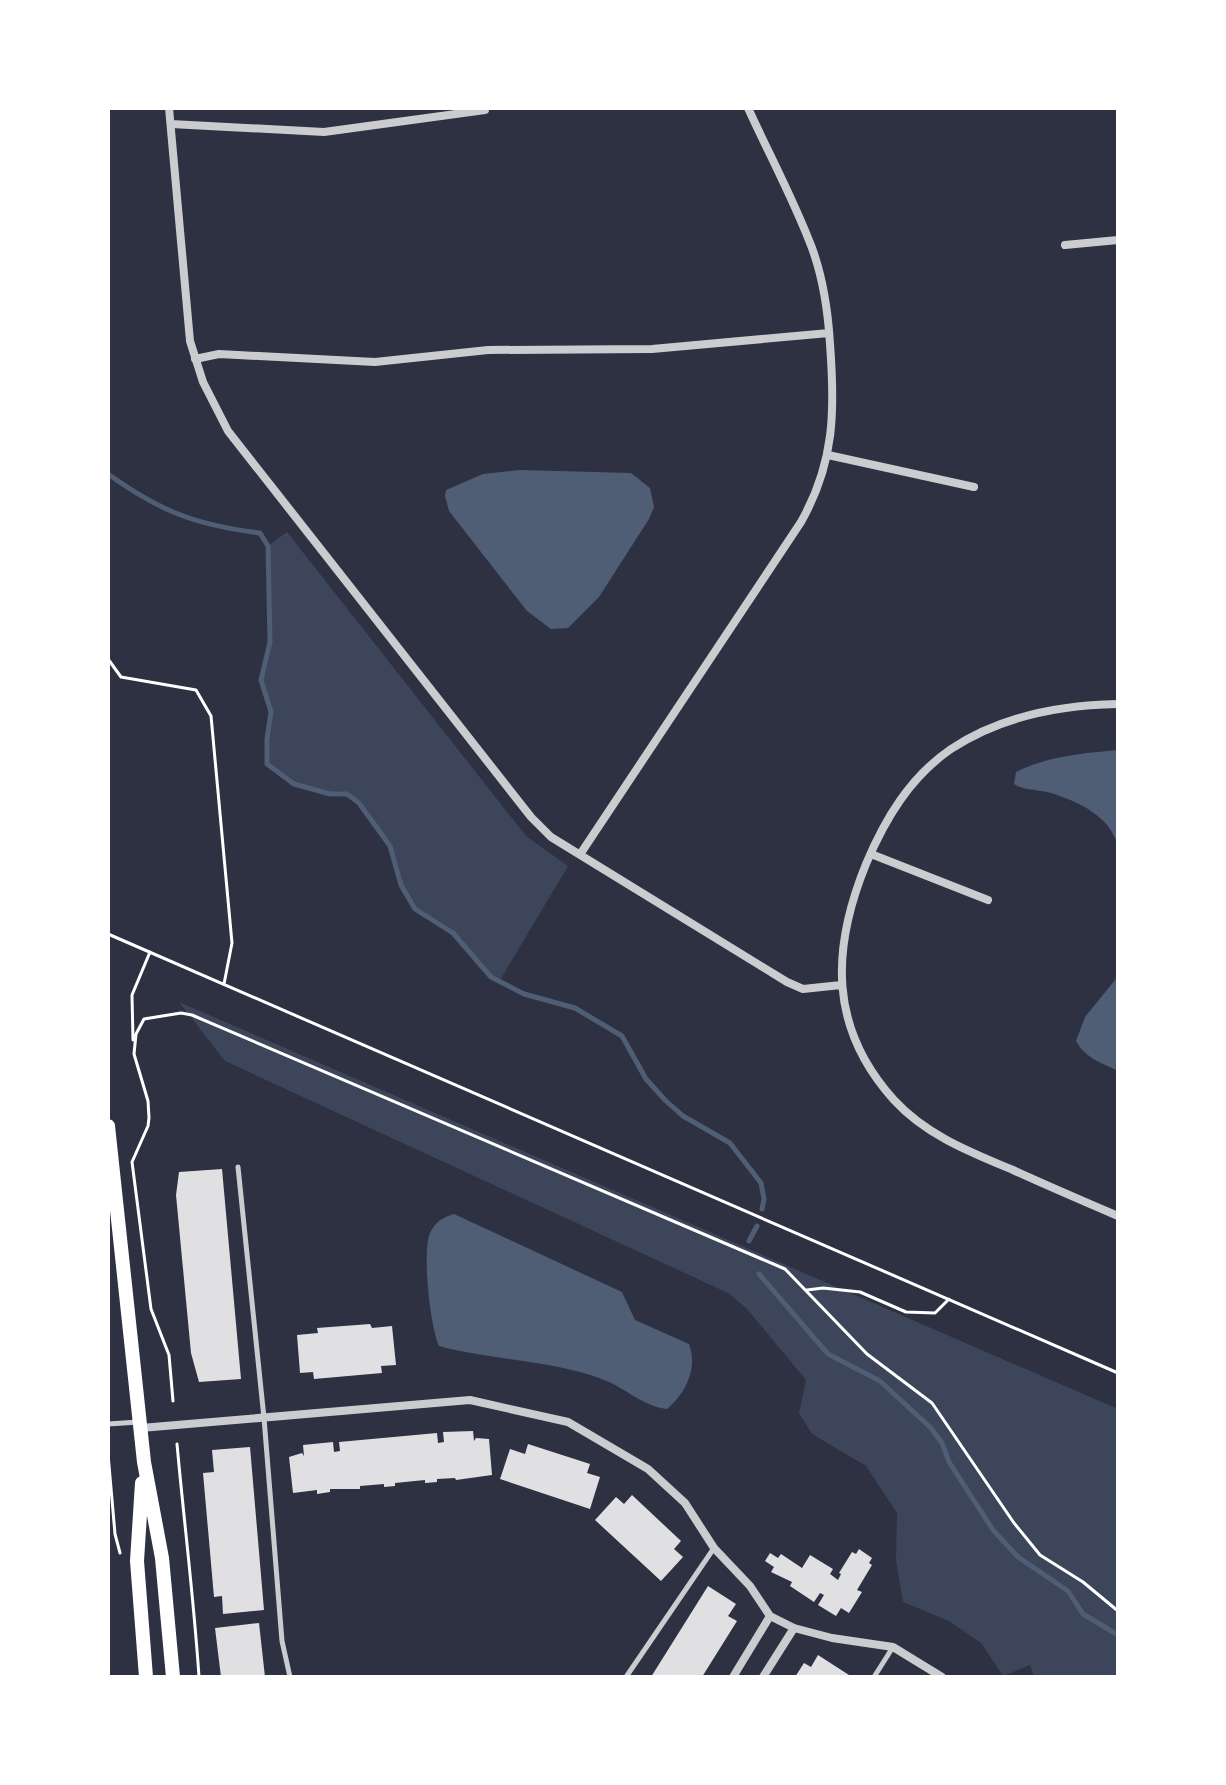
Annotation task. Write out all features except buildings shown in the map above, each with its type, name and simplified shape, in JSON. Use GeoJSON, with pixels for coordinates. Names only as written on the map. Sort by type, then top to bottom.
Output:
{"type":"FeatureCollection","features":[{"type":"Feature","properties":{"kind":"main road"},"geometry":{"type":"LineString","coordinates":[[108,1126],[144,1462],[162,1558],[173,1677]]}},
{"type":"Feature","properties":{"kind":"main road"},"geometry":{"type":"LineString","coordinates":[[144,1462],[137,1561],[146,1677]]}},
{"type":"Feature","properties":{"kind":"street"},"geometry":{"type":"LineString","coordinates":[[169,108],[190,341],[211,402],[228,431],[531,817],[551,837],[787,982],[803,989],[841,985]]}},
{"type":"Feature","properties":{"kind":"street"},"geometry":{"type":"LineString","coordinates":[[581,853],[801,522],[820,484],[828,455],[834,399],[821,277],[811,247],[748,108]]}},
{"type":"Feature","properties":{"kind":"street"},"geometry":{"type":"LineString","coordinates":[[171,124],[324,132],[485,110]]}},
{"type":"Feature","properties":{"kind":"street"},"geometry":{"type":"LineString","coordinates":[[1065,245],[1118,240]]}},
{"type":"Feature","properties":{"kind":"street"},"geometry":{"type":"LineString","coordinates":[[195,359],[219,354],[375,362],[488,350],[652,349],[829,333]]}},
{"type":"Feature","properties":{"kind":"street"},"geometry":{"type":"LineString","coordinates":[[828,455],[974,487]]}},
{"type":"Feature","properties":{"kind":"street"},"geometry":{"type":"LineString","coordinates":[[1118,704],[1078,706],[1020,717],[991,727],[939,759],[888,817],[871,854],[853,897],[843,937],[841,985],[848,1020],[859,1049],[873,1074],[907,1113],[957,1146],[1118,1216]]}},
{"type":"Feature","properties":{"kind":"street"},"geometry":{"type":"LineString","coordinates":[[871,854],[988,900]]}},
{"type":"Feature","properties":{"kind":"street"},"geometry":{"type":"LineString","coordinates":[[141,1425],[470,1400],[568,1422],[648,1469],[685,1503],[714,1548],[750,1586],[770,1616],[794,1628],[832,1638],[893,1647],[942,1677]]}},
{"type":"Feature","properties":{"kind":"street"},"geometry":{"type":"LineString","coordinates":[[733,1677],[770,1616]]}},
{"type":"Feature","properties":{"kind":"street"},"geometry":{"type":"LineString","coordinates":[[763,1677],[794,1628]]}},
{"type":"Feature","properties":{"kind":"lane"},"geometry":{"type":"LineString","coordinates":[[238,1167],[264,1418],[282,1641],[290,1677]]}},
{"type":"Feature","properties":{"kind":"lane"},"geometry":{"type":"LineString","coordinates":[[108,1424],[141,1425]]}},
{"type":"Feature","properties":{"kind":"lane"},"geometry":{"type":"LineString","coordinates":[[626,1677],[714,1548]]}},
{"type":"Feature","properties":{"kind":"lane"},"geometry":{"type":"LineString","coordinates":[[874,1677],[893,1647]]}},
{"type":"Feature","properties":{"kind":"path"},"geometry":{"type":"LineString","coordinates":[[108,659],[121,677],[196,690],[211,716],[232,943],[224,984]]}},
{"type":"Feature","properties":{"kind":"path"},"geometry":{"type":"LineString","coordinates":[[108,934],[1118,1373]]}},
{"type":"Feature","properties":{"kind":"path"},"geometry":{"type":"LineString","coordinates":[[150,952],[132,995],[134,1054],[148,1101],[149,1118],[132,1162],[149,1298],[169,1355],[173,1401]]}},
{"type":"Feature","properties":{"kind":"path"},"geometry":{"type":"LineString","coordinates":[[134,1054],[136,1034],[144,1019],[181,1013],[192,1015],[785,1269],[867,1354],[932,1403],[1014,1523],[1040,1555],[1083,1582],[1118,1611]]}},
{"type":"Feature","properties":{"kind":"path"},"geometry":{"type":"LineString","coordinates":[[806,1290],[823,1288],[860,1292],[906,1312],[935,1313],[949,1299]]}},
{"type":"Feature","properties":{"kind":"path"},"geometry":{"type":"LineString","coordinates":[[177,1444],[199,1677]]}},
{"type":"Feature","properties":{"kind":"path"},"geometry":{"type":"LineString","coordinates":[[108,1454],[115,1534],[121,1561]]}},
{"type":"Feature","properties":{"kind":"shaded area"},"geometry":{"type":"Polygon","coordinates":[[[520,470],[631,473],[650,488],[654,507],[649,519],[599,597],[568,628],[551,629],[527,611],[449,511],[446,490],[483,474],[520,470]]]}},
{"type":"Feature","properties":{"kind":"shaded area"},"geometry":{"type":"Polygon","coordinates":[[[287,532],[526,836],[568,866],[499,982],[453,933],[415,909],[401,885],[390,846],[359,803],[346,794],[330,794],[294,784],[267,764],[271,712],[261,680],[270,642],[268,546],[287,532]]]}},
{"type":"Feature","properties":{"kind":"shaded area"},"geometry":{"type":"Polygon","coordinates":[[[1118,750],[1118,846],[1101,818],[1082,806],[1051,793],[1014,784],[1016,772],[1041,762],[1118,750]]]}},
{"type":"Feature","properties":{"kind":"shaded area"},"geometry":{"type":"Polygon","coordinates":[[[1118,972],[1118,1071],[1089,1056],[1076,1041],[1085,1017],[1118,972]]]}},
{"type":"Feature","properties":{"kind":"shaded area"},"geometry":{"type":"Polygon","coordinates":[[[179,1002],[1118,1409],[1118,1677],[1034,1677],[1030,1665],[1003,1676],[981,1643],[949,1621],[903,1602],[896,1560],[897,1513],[866,1466],[812,1434],[799,1413],[806,1380],[747,1309],[728,1293],[225,1061],[179,1002]]]}},
{"type":"Feature","properties":{"kind":"shaded area"},"geometry":{"type":"Polygon","coordinates":[[[454,1214],[622,1292],[635,1320],[689,1344],[691,1371],[680,1395],[667,1409],[580,1372],[439,1346],[428,1289],[428,1242],[437,1223],[454,1214]]]}},
{"type":"Feature","properties":{"kind":"waterway"},"geometry":{"type":"LineString","coordinates":[[108,474],[145,498],[180,515],[217,526],[260,533],[268,546],[270,642],[261,680],[271,712],[267,764],[294,784],[330,794],[347,794],[359,803],[390,846],[401,885],[415,909],[453,933],[491,977],[524,994],[575,1008],[622,1036],[646,1079],[666,1101],[683,1116],[730,1143],[761,1183],[762,1209]]}},
{"type":"Feature","properties":{"kind":"waterway"},"geometry":{"type":"LineString","coordinates":[[749,1241],[757,1226]]}},
{"type":"Feature","properties":{"kind":"waterway"},"geometry":{"type":"LineString","coordinates":[[759,1274],[828,1354],[880,1381],[931,1428],[993,1530],[1018,1557],[1068,1591],[1083,1614],[1118,1635]]}}]}
